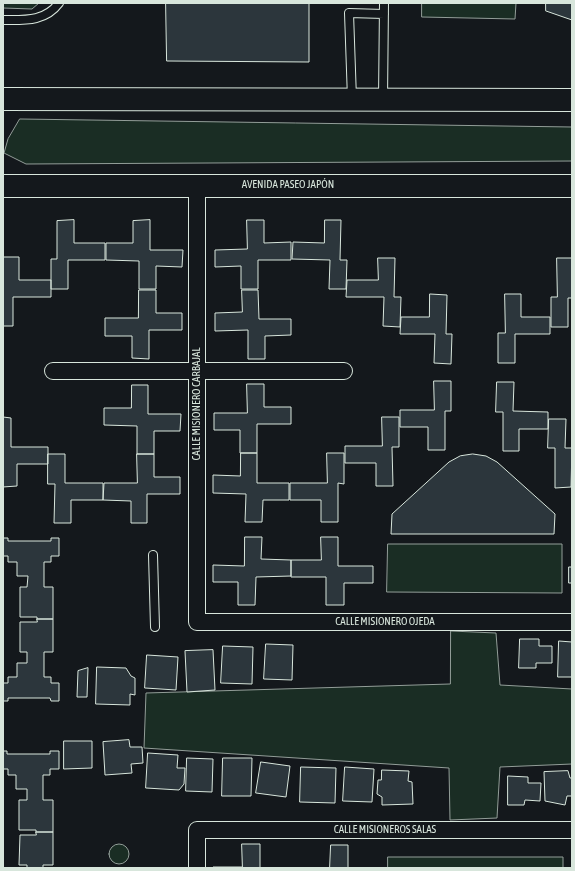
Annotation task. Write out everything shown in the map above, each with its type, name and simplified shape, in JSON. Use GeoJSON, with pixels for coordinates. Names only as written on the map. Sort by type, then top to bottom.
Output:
{"type":"FeatureCollection","features":[{"type":"Feature","properties":{"kind":"main road"},"geometry":{"type":"LineString","coordinates":[[3,99],[572,100]]}},
{"type":"Feature","properties":{"kind":"main road","name":"AVENIDA PASEO JAPÓN"},"geometry":{"type":"LineString","coordinates":[[3,186],[572,186]]}},
{"type":"Feature","properties":{"kind":"street","name":"CALLE MISIONERO CARBAJAL"},"geometry":{"type":"LineString","coordinates":[[197,185],[197,622]]}},
{"type":"Feature","properties":{"kind":"street"},"geometry":{"type":"LineString","coordinates":[[53,371],[344,371]]}},
{"type":"Feature","properties":{"kind":"street","name":"CALLE MISIONERO OJEDA"},"geometry":{"type":"LineString","coordinates":[[197,622],[572,622]]}},
{"type":"Feature","properties":{"kind":"street","name":"CALLE MISIONEROS SALAS"},"geometry":{"type":"LineString","coordinates":[[197,868],[198,830],[572,830]]}},
{"type":"Feature","properties":{"kind":"lane"},"geometry":{"type":"LineString","coordinates":[[3,20],[31,20],[44,16],[55,9],[59,3]]}},
{"type":"Feature","properties":{"kind":"lane"},"geometry":{"type":"LineString","coordinates":[[384,3],[384,100]]}},
{"type":"Feature","properties":{"kind":"lane"},"geometry":{"type":"LineString","coordinates":[[352,100],[349,13],[384,14]]}},
{"type":"Feature","properties":{"kind":"lane"},"geometry":{"type":"LineString","coordinates":[[153,555],[155,627]]}},
{"type":"Feature","properties":{"kind":"green space"},"geometry":{"type":"Polygon","coordinates":[[[3,3],[39,3],[32,9],[3,8],[3,3]]]}},
{"type":"Feature","properties":{"kind":"green space"},"geometry":{"type":"Polygon","coordinates":[[[422,3],[516,3],[515,19],[422,17],[422,3]]]}},
{"type":"Feature","properties":{"kind":"green space"},"geometry":{"type":"Polygon","coordinates":[[[20,119],[572,127],[572,161],[26,164],[4,153],[8,139],[20,119]]]}},
{"type":"Feature","properties":{"kind":"green space"},"geometry":{"type":"Polygon","coordinates":[[[388,544],[562,544],[562,593],[387,592],[388,544]]]}},
{"type":"Feature","properties":{"kind":"green space"},"geometry":{"type":"Polygon","coordinates":[[[451,631],[496,633],[500,685],[572,689],[572,764],[500,767],[497,818],[450,820],[449,768],[144,748],[146,693],[450,684],[451,631]]]}},
{"type":"Feature","properties":{"kind":"green space"},"geometry":{"type":"Polygon","coordinates":[[[115,844],[123,844],[129,850],[129,858],[123,864],[115,864],[109,858],[109,850],[115,844]]]}},
{"type":"Feature","properties":{"kind":"green space"},"geometry":{"type":"Polygon","coordinates":[[[388,857],[563,857],[563,868],[388,868],[388,857]]]}},
{"type":"Feature","properties":{"kind":"building"},"geometry":{"type":"Polygon","coordinates":[[[166,3],[309,3],[309,62],[167,61],[166,3]]]}},
{"type":"Feature","properties":{"kind":"building"},"geometry":{"type":"Polygon","coordinates":[[[546,3],[572,3],[572,20],[546,11],[546,3]]]}},
{"type":"Feature","properties":{"kind":"building"},"geometry":{"type":"Polygon","coordinates":[[[74,220],[74,243],[105,243],[105,260],[68,260],[68,289],[51,289],[51,259],[57,259],[57,221],[74,220]]]}},
{"type":"Feature","properties":{"kind":"building"},"geometry":{"type":"Polygon","coordinates":[[[150,220],[150,250],[183,250],[182,267],[156,266],[156,289],[139,289],[139,261],[106,260],[106,243],[133,243],[133,221],[150,220]]]}},
{"type":"Feature","properties":{"kind":"building"},"geometry":{"type":"Polygon","coordinates":[[[247,220],[264,220],[264,243],[291,242],[291,260],[258,260],[258,289],[241,289],[241,266],[215,267],[215,250],[247,249],[247,220]]]}},
{"type":"Feature","properties":{"kind":"building"},"geometry":{"type":"Polygon","coordinates":[[[325,220],[341,220],[340,260],[347,260],[346,289],[329,289],[330,260],[292,259],[293,242],[324,243],[325,220]]]}},
{"type":"Feature","properties":{"kind":"building"},"geometry":{"type":"Polygon","coordinates":[[[3,257],[19,257],[19,280],[51,280],[51,297],[13,297],[13,326],[3,326],[3,257]]]}},
{"type":"Feature","properties":{"kind":"building"},"geometry":{"type":"Polygon","coordinates":[[[378,258],[395,258],[394,297],[401,297],[400,327],[383,326],[384,297],[346,297],[347,280],[378,280],[378,258]]]}},
{"type":"Feature","properties":{"kind":"building"},"geometry":{"type":"Polygon","coordinates":[[[557,258],[572,258],[572,298],[568,298],[568,327],[551,327],[551,297],[557,297],[557,258]]]}},
{"type":"Feature","properties":{"kind":"building"},"geometry":{"type":"Polygon","coordinates":[[[139,290],[156,290],[156,313],[182,313],[182,330],[149,330],[149,359],[132,358],[132,336],[105,336],[105,318],[138,318],[139,290]]]}},
{"type":"Feature","properties":{"kind":"building"},"geometry":{"type":"Polygon","coordinates":[[[242,290],[258,290],[259,319],[291,319],[291,335],[265,336],[265,359],[248,359],[248,330],[215,331],[215,313],[242,312],[242,290]]]}},
{"type":"Feature","properties":{"kind":"building"},"geometry":{"type":"Polygon","coordinates":[[[430,294],[447,295],[446,334],[452,334],[451,364],[434,363],[435,334],[400,334],[401,317],[429,317],[430,294]]]}},
{"type":"Feature","properties":{"kind":"building"},"geometry":{"type":"Polygon","coordinates":[[[505,294],[521,294],[521,317],[550,317],[550,334],[515,334],[515,363],[498,363],[498,333],[505,333],[505,294]]]}},
{"type":"Feature","properties":{"kind":"building"},"geometry":{"type":"Polygon","coordinates":[[[434,381],[451,381],[451,411],[445,411],[445,450],[428,450],[428,427],[400,427],[400,410],[434,410],[434,381]]]}},
{"type":"Feature","properties":{"kind":"building"},"geometry":{"type":"Polygon","coordinates":[[[497,382],[514,382],[513,411],[548,412],[548,429],[519,429],[519,451],[503,451],[503,412],[496,412],[497,382]]]}},
{"type":"Feature","properties":{"kind":"building"},"geometry":{"type":"Polygon","coordinates":[[[247,384],[264,384],[264,407],[291,407],[291,424],[257,424],[257,453],[240,453],[240,430],[214,430],[214,413],[247,413],[247,384]]]}},
{"type":"Feature","properties":{"kind":"building"},"geometry":{"type":"Polygon","coordinates":[[[132,385],[148,385],[148,414],[181,414],[180,431],[154,431],[154,454],[137,454],[137,426],[104,425],[104,408],[131,408],[132,385]]]}},
{"type":"Feature","properties":{"kind":"building"},"geometry":{"type":"Polygon","coordinates":[[[3,417],[11,418],[11,447],[48,447],[48,464],[17,464],[17,486],[3,487],[3,417]]]}},
{"type":"Feature","properties":{"kind":"building"},"geometry":{"type":"Polygon","coordinates":[[[382,417],[399,417],[399,447],[392,447],[393,486],[376,486],[376,463],[345,463],[345,446],[382,446],[382,417]]]}},
{"type":"Feature","properties":{"kind":"building"},"geometry":{"type":"Polygon","coordinates":[[[549,419],[566,419],[565,448],[572,448],[571,487],[555,488],[555,448],[548,448],[549,419]]]}},
{"type":"Feature","properties":{"kind":"building"},"geometry":{"type":"Polygon","coordinates":[[[241,453],[257,453],[257,483],[289,483],[289,500],[263,500],[262,522],[245,522],[246,494],[213,493],[213,475],[240,476],[241,453]]]}},
{"type":"Feature","properties":{"kind":"building"},"geometry":{"type":"Polygon","coordinates":[[[327,453],[344,453],[344,484],[338,483],[338,522],[321,522],[321,500],[290,500],[290,483],[327,483],[327,453]]]}},
{"type":"Feature","properties":{"kind":"building"},"geometry":{"type":"Polygon","coordinates":[[[48,454],[65,454],[65,483],[103,483],[103,500],[71,500],[71,523],[54,523],[55,484],[48,484],[48,454]]]}},
{"type":"Feature","properties":{"kind":"building"},"geometry":{"type":"Polygon","coordinates":[[[137,454],[154,454],[154,477],[180,477],[180,494],[147,494],[147,523],[131,523],[131,501],[103,500],[104,483],[137,483],[137,454]]]}},
{"type":"Feature","properties":{"kind":"building"},"geometry":{"type":"Polygon","coordinates":[[[473,454],[486,456],[497,462],[555,514],[554,534],[391,534],[392,514],[449,462],[460,456],[473,454]]]}},
{"type":"Feature","properties":{"kind":"building"},"geometry":{"type":"Polygon","coordinates":[[[245,537],[262,537],[261,559],[291,560],[291,576],[256,577],[255,605],[238,605],[238,582],[213,582],[213,565],[244,566],[245,537]]]}},
{"type":"Feature","properties":{"kind":"building"},"geometry":{"type":"Polygon","coordinates":[[[321,537],[338,537],[338,566],[373,566],[373,583],[344,583],[344,605],[326,605],[326,577],[291,577],[291,560],[321,560],[321,537]]]}},
{"type":"Feature","properties":{"kind":"building"},"geometry":{"type":"Polygon","coordinates":[[[3,538],[8,538],[8,541],[51,541],[51,538],[59,538],[59,556],[51,556],[51,562],[44,562],[44,587],[53,587],[53,619],[20,617],[20,587],[27,587],[28,576],[17,576],[17,562],[8,562],[8,556],[3,556],[3,538]]]}},
{"type":"Feature","properties":{"kind":"building"},"geometry":{"type":"Polygon","coordinates":[[[569,567],[572,567],[572,583],[569,583],[569,567]]]}},
{"type":"Feature","properties":{"kind":"building"},"geometry":{"type":"Polygon","coordinates":[[[37,619],[53,619],[53,652],[44,652],[44,677],[51,677],[51,683],[59,683],[59,701],[51,701],[50,698],[8,698],[8,701],[3,701],[3,683],[8,683],[8,677],[17,677],[17,663],[27,663],[27,652],[20,652],[20,622],[37,622],[37,619]]]}},
{"type":"Feature","properties":{"kind":"building"},"geometry":{"type":"Polygon","coordinates":[[[520,639],[539,639],[539,646],[552,646],[552,663],[536,663],[536,668],[519,668],[520,639]]]}},
{"type":"Feature","properties":{"kind":"building"},"geometry":{"type":"Polygon","coordinates":[[[559,641],[572,642],[572,677],[558,677],[559,641]]]}},
{"type":"Feature","properties":{"kind":"building"},"geometry":{"type":"Polygon","coordinates":[[[266,644],[293,645],[292,680],[264,679],[266,644]]]}},
{"type":"Feature","properties":{"kind":"building"},"geometry":{"type":"Polygon","coordinates":[[[223,646],[253,647],[252,684],[221,683],[223,646]]]}},
{"type":"Feature","properties":{"kind":"building"},"geometry":{"type":"Polygon","coordinates":[[[213,650],[215,690],[187,692],[185,651],[213,650]]]}},
{"type":"Feature","properties":{"kind":"building"},"geometry":{"type":"Polygon","coordinates":[[[147,655],[178,657],[176,690],[145,688],[147,655]]]}},
{"type":"Feature","properties":{"kind":"building"},"geometry":{"type":"Polygon","coordinates":[[[97,667],[126,668],[131,676],[135,678],[135,695],[130,694],[130,705],[96,704],[97,667]]]}},
{"type":"Feature","properties":{"kind":"building"},"geometry":{"type":"Polygon","coordinates":[[[88,668],[87,697],[77,697],[78,671],[88,668]]]}},
{"type":"Feature","properties":{"kind":"building"},"geometry":{"type":"Polygon","coordinates":[[[129,740],[130,747],[142,747],[143,763],[131,764],[132,773],[105,775],[103,742],[129,740]]]}},
{"type":"Feature","properties":{"kind":"building"},"geometry":{"type":"Polygon","coordinates":[[[64,741],[92,741],[92,768],[64,769],[64,741]]]}},
{"type":"Feature","properties":{"kind":"building"},"geometry":{"type":"Polygon","coordinates":[[[3,751],[7,751],[7,754],[50,754],[50,751],[59,751],[59,769],[50,769],[50,775],[43,775],[43,800],[53,800],[53,832],[19,830],[19,800],[27,800],[27,789],[16,789],[16,775],[8,775],[8,769],[3,769],[3,751]]]}},
{"type":"Feature","properties":{"kind":"building"},"geometry":{"type":"Polygon","coordinates":[[[148,753],[178,755],[177,768],[185,768],[184,784],[179,790],[146,788],[148,753]]]}},
{"type":"Feature","properties":{"kind":"building"},"geometry":{"type":"Polygon","coordinates":[[[187,758],[213,759],[212,792],[186,791],[187,758]]]}},
{"type":"Feature","properties":{"kind":"building"},"geometry":{"type":"Polygon","coordinates":[[[223,758],[252,758],[251,796],[222,796],[223,758]]]}},
{"type":"Feature","properties":{"kind":"building"},"geometry":{"type":"Polygon","coordinates":[[[261,762],[290,766],[286,797],[256,793],[261,762]]]}},
{"type":"Feature","properties":{"kind":"building"},"geometry":{"type":"Polygon","coordinates":[[[301,767],[336,768],[335,803],[300,802],[301,767]]]}},
{"type":"Feature","properties":{"kind":"building"},"geometry":{"type":"Polygon","coordinates":[[[345,767],[374,769],[372,802],[343,801],[345,767]]]}},
{"type":"Feature","properties":{"kind":"building"},"geometry":{"type":"Polygon","coordinates":[[[382,770],[409,771],[408,781],[412,782],[413,804],[382,805],[382,797],[377,794],[378,780],[381,780],[382,770]]]}},
{"type":"Feature","properties":{"kind":"building"},"geometry":{"type":"Polygon","coordinates":[[[568,771],[570,778],[572,778],[572,796],[567,796],[565,805],[545,801],[544,772],[568,771]]]}},
{"type":"Feature","properties":{"kind":"building"},"geometry":{"type":"Polygon","coordinates":[[[508,776],[528,777],[528,783],[541,783],[540,801],[525,800],[524,805],[508,805],[508,776]]]}},
{"type":"Feature","properties":{"kind":"building"},"geometry":{"type":"Polygon","coordinates":[[[36,832],[53,832],[53,865],[43,865],[43,868],[27,868],[27,865],[19,865],[20,835],[36,835],[36,832]]]}},
{"type":"Feature","properties":{"kind":"building"},"geometry":{"type":"Polygon","coordinates":[[[242,844],[260,844],[260,868],[213,868],[242,867],[242,844]]]}},
{"type":"Feature","properties":{"kind":"building"},"geometry":{"type":"Polygon","coordinates":[[[331,845],[348,845],[348,868],[330,868],[331,845]]]}}]}
